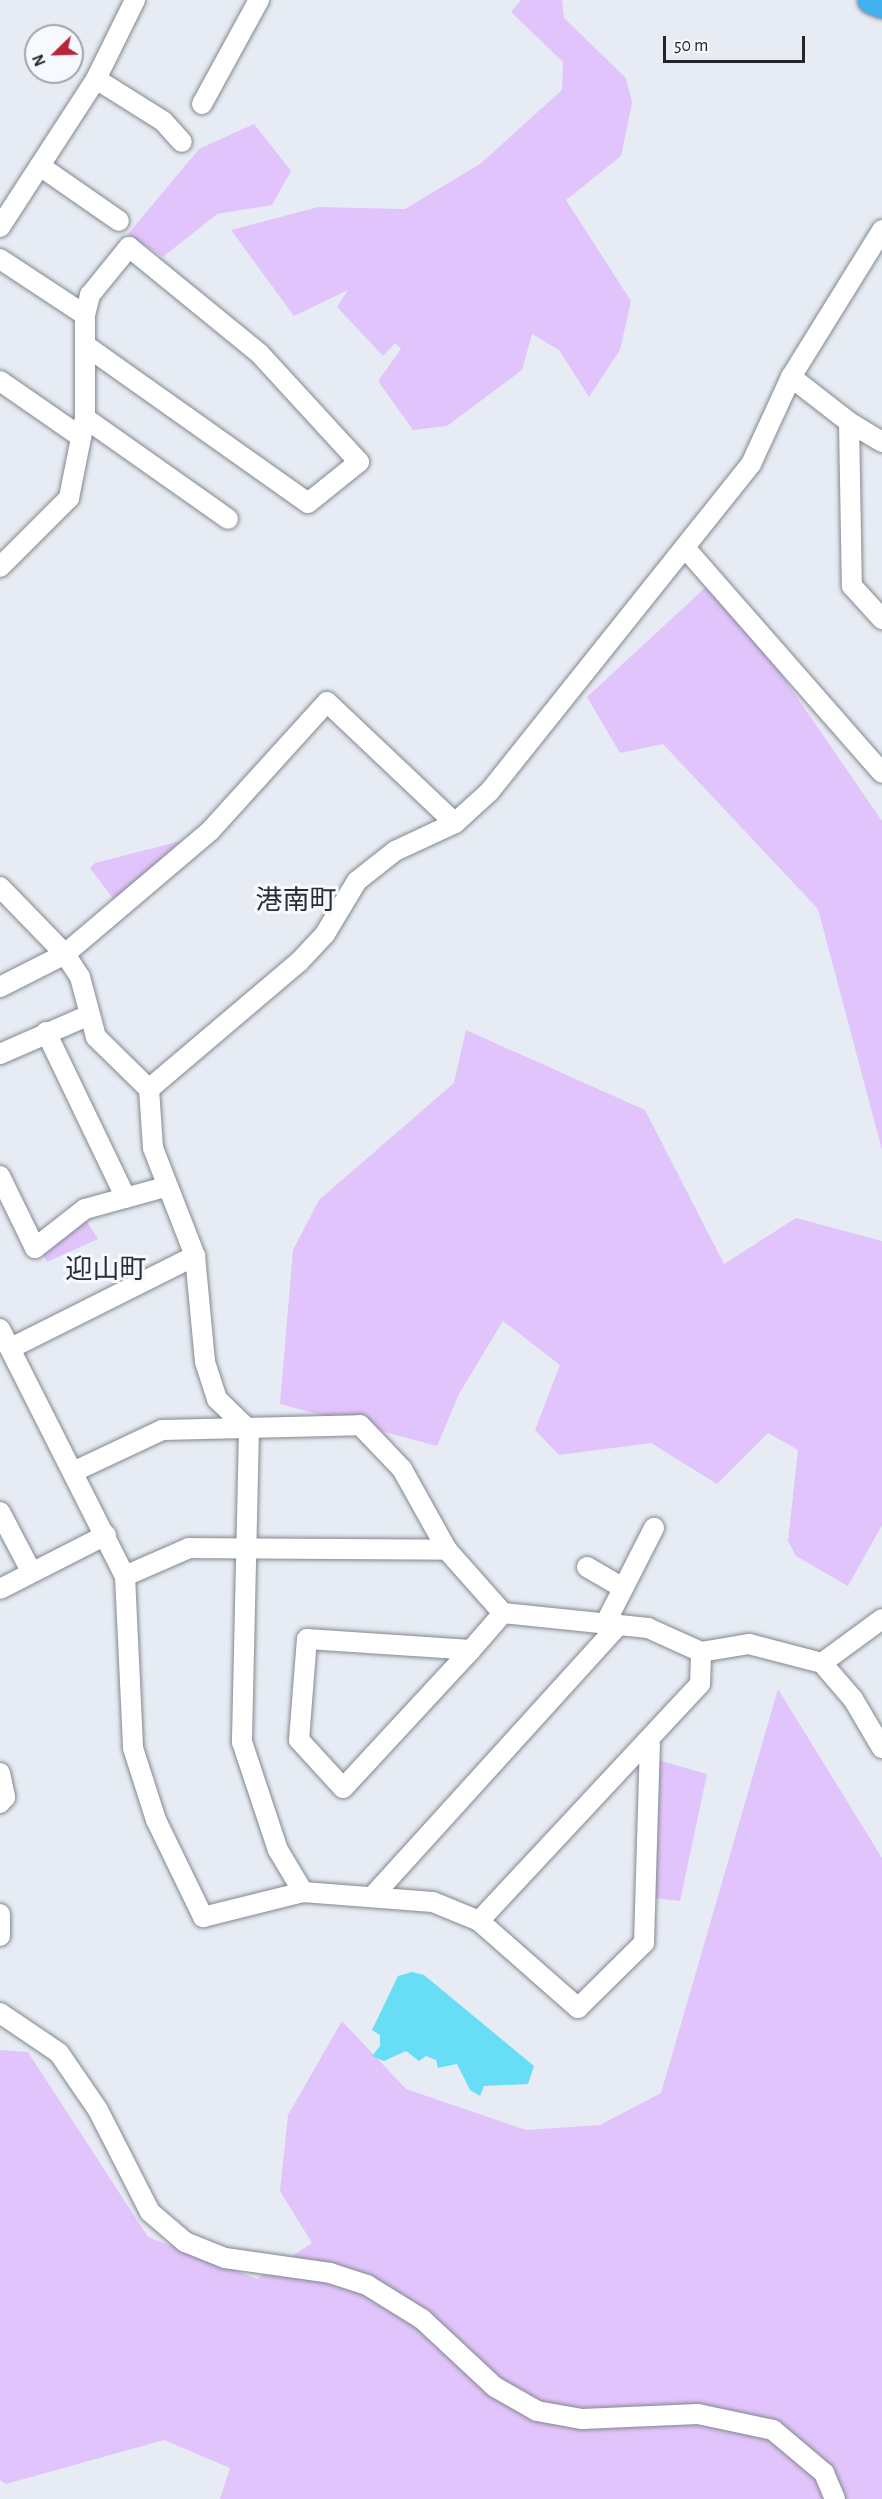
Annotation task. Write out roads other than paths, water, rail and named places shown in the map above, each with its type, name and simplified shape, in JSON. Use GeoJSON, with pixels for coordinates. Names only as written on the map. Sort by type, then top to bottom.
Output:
{"type":"FeatureCollection","features":[{"type":"Feature","properties":{"kind":"highway"},"geometry":{"type":"LineString","coordinates":[[872,0],[882,4]]}},
{"type":"Feature","properties":{"kind":"street"},"geometry":{"type":"LineString","coordinates":[[0,227],[96,79],[135,0]]}},
{"type":"Feature","properties":{"kind":"street"},"geometry":{"type":"LineString","coordinates":[[202,104],[259,0]]}},
{"type":"Feature","properties":{"kind":"street"},"geometry":{"type":"LineString","coordinates":[[96,79],[163,121],[182,142]]}},
{"type":"Feature","properties":{"kind":"street"},"geometry":{"type":"LineString","coordinates":[[40,166],[119,221]]}},
{"type":"Feature","properties":{"kind":"street"},"geometry":{"type":"LineString","coordinates":[[149,1089],[299,962],[325,934],[357,881],[395,851],[455,823],[490,791],[628,615],[687,550],[751,464],[791,377],[882,230]]}},
{"type":"Feature","properties":{"kind":"street"},"geometry":{"type":"LineString","coordinates":[[0,567],[69,498],[85,418],[85,345],[85,315],[90,295],[129,247],[259,353],[359,462],[308,503],[85,345]]}},
{"type":"Feature","properties":{"kind":"street"},"geometry":{"type":"LineString","coordinates":[[0,259],[85,315]]}},
{"type":"Feature","properties":{"kind":"street"},"geometry":{"type":"LineString","coordinates":[[791,377],[849,422],[882,442]]}},
{"type":"Feature","properties":{"kind":"street"},"geometry":{"type":"LineString","coordinates":[[0,381],[81,437]]}},
{"type":"Feature","properties":{"kind":"street"},"geometry":{"type":"LineString","coordinates":[[85,418],[228,519]]}},
{"type":"Feature","properties":{"kind":"street"},"geometry":{"type":"LineString","coordinates":[[849,422],[852,586],[882,619]]}},
{"type":"Feature","properties":{"kind":"street"},"geometry":{"type":"LineString","coordinates":[[687,550],[882,773]]}},
{"type":"Feature","properties":{"kind":"street"},"geometry":{"type":"LineString","coordinates":[[0,987],[65,954],[210,831],[327,702],[455,823]]}},
{"type":"Feature","properties":{"kind":"street"},"geometry":{"type":"LineString","coordinates":[[0,887],[65,954],[81,977],[87,1016],[96,1037],[149,1089],[153,1148],[165,1187],[195,1256],[205,1362],[217,1399],[249,1430],[242,1742],[278,1850],[303,1892]]}},
{"type":"Feature","properties":{"kind":"street"},"geometry":{"type":"LineString","coordinates":[[0,1054],[87,1016]]}},
{"type":"Feature","properties":{"kind":"street"},"geometry":{"type":"LineString","coordinates":[[46,1032],[126,1198]]}},
{"type":"Feature","properties":{"kind":"street"},"geometry":{"type":"LineString","coordinates":[[0,1176],[35,1248],[85,1209],[165,1187]]}},
{"type":"Feature","properties":{"kind":"street"},"geometry":{"type":"LineString","coordinates":[[10,1348],[195,1256]]}},
{"type":"Feature","properties":{"kind":"street"},"geometry":{"type":"LineString","coordinates":[[0,1329],[75,1471],[125,1576],[133,1748],[156,1820],[203,1917],[303,1892],[433,1902],[479,1921],[578,2008],[644,1943],[650,1744]]}},
{"type":"Feature","properties":{"kind":"street"},"geometry":{"type":"LineString","coordinates":[[75,1471],[162,1430],[249,1430],[360,1425],[402,1469],[447,1550],[503,1613],[648,1628],[700,1652],[750,1644],[822,1663],[853,1699],[882,1748]]}},
{"type":"Feature","properties":{"kind":"street"},"geometry":{"type":"LineString","coordinates":[[0,1512],[31,1571]]}},
{"type":"Feature","properties":{"kind":"street"},"geometry":{"type":"LineString","coordinates":[[372,1897],[612,1625],[623,1588],[654,1528]]}},
{"type":"Feature","properties":{"kind":"street"},"geometry":{"type":"LineString","coordinates":[[0,1589],[31,1571],[106,1535]]}},
{"type":"Feature","properties":{"kind":"street"},"geometry":{"type":"LineString","coordinates":[[125,1576],[189,1548],[245,1551],[447,1550]]}},
{"type":"Feature","properties":{"kind":"street"},"geometry":{"type":"LineString","coordinates":[[587,1567],[623,1588]]}},
{"type":"Feature","properties":{"kind":"street"},"geometry":{"type":"LineString","coordinates":[[471,1650],[307,1639],[299,1740],[344,1788],[471,1650],[503,1613]]}},
{"type":"Feature","properties":{"kind":"street"},"geometry":{"type":"LineString","coordinates":[[822,1663],[882,1619]]}},
{"type":"Feature","properties":{"kind":"street"},"geometry":{"type":"LineString","coordinates":[[479,1921],[650,1744],[700,1684],[700,1652]]}},
{"type":"Feature","properties":{"kind":"street"},"geometry":{"type":"LineString","coordinates":[[0,1773],[5,1797],[0,1803]]}},
{"type":"Feature","properties":{"kind":"street"},"geometry":{"type":"LineString","coordinates":[[0,1914],[0,1936]]}},
{"type":"Feature","properties":{"kind":"street"},"geometry":{"type":"LineString","coordinates":[[0,2013],[31,2029],[83,2083],[139,2194],[167,2230],[225,2258],[330,2273],[394,2298],[512,2397],[561,2417],[699,2414],[773,2430],[824,2473],[835,2499]]}},
{"type":"Feature","properties":{"kind":"water"},"geometry":{"type":"Polygon","coordinates":[[[412,1972],[424,1975],[534,2066],[528,2084],[484,2086],[480,2096],[470,2090],[457,2064],[438,2068],[436,2060],[426,2056],[419,2061],[406,2051],[384,2061],[372,2056],[380,2046],[380,2035],[372,2030],[398,1976],[412,1972]]]}},
{"type":"Feature","properties":{"kind":"district","name":"港南町"},"geometry":{"type":"Point","coordinates":[296,901]}},
{"type":"Feature","properties":{"kind":"district","name":"迎山町"},"geometry":{"type":"Point","coordinates":[106,1270]}}]}
